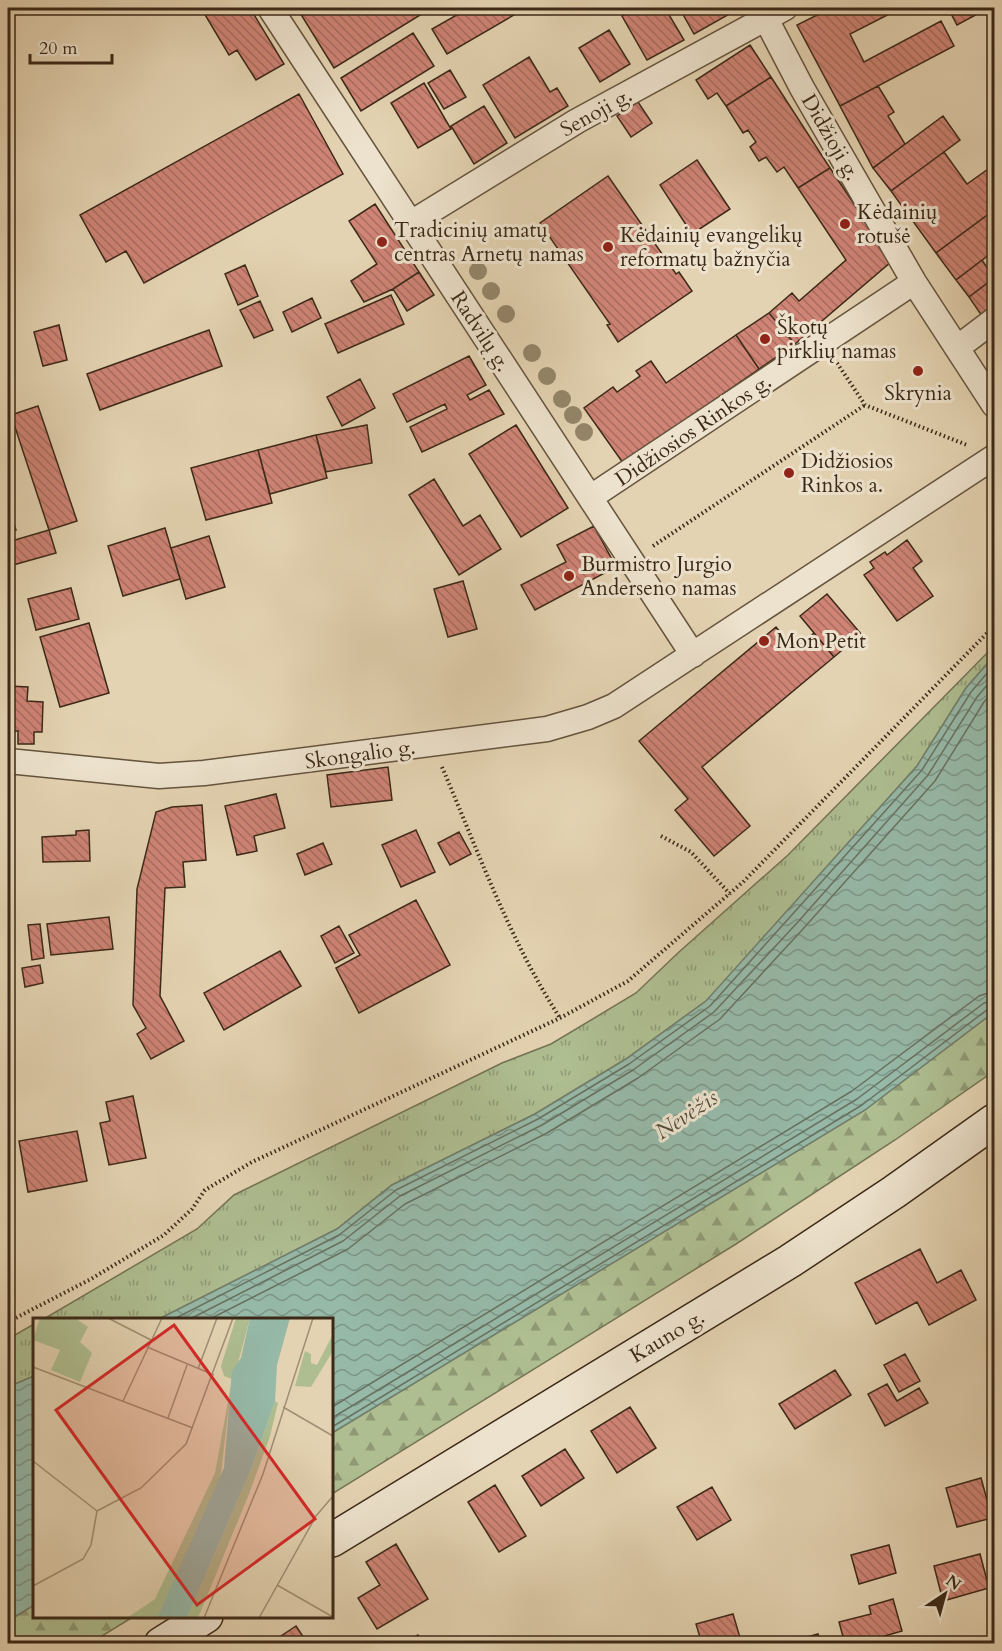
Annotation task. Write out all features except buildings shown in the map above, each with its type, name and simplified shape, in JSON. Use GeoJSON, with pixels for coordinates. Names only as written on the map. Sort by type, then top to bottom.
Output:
{"type":"FeatureCollection","features":[{"type":"Feature","properties":{"kind":"main road","name":"Kauno g."},"geometry":{"type":"LineString","coordinates":[[333,1539],[789,1261],[894,1192],[994,1121]]}},
{"type":"Feature","properties":{"kind":"main road"},"geometry":{"type":"LineString","coordinates":[[161,1644],[204,1618]]}},
{"type":"Feature","properties":{"kind":"street","name":"Radvilų g."},"geometry":{"type":"LineString","coordinates":[[270,8],[693,655]]}},
{"type":"Feature","properties":{"kind":"street","name":"Senoji g."},"geometry":{"type":"LineString","coordinates":[[411,223],[577,121],[776,13]]}},
{"type":"Feature","properties":{"kind":"street","name":"Didžioji g."},"geometry":{"type":"LineString","coordinates":[[776,13],[802,88],[914,282],[994,405]]}},
{"type":"Feature","properties":{"kind":"street","name":"Didžiosios Rinkos g."},"geometry":{"type":"LineString","coordinates":[[591,497],[914,282]]}},
{"type":"Feature","properties":{"kind":"street"},"geometry":{"type":"LineString","coordinates":[[957,348],[994,320]]}},
{"type":"Feature","properties":{"kind":"street"},"geometry":{"type":"LineString","coordinates":[[693,655],[985,452]]}},
{"type":"Feature","properties":{"kind":"street","name":"Skongalio g."},"geometry":{"type":"LineString","coordinates":[[8,761],[159,776],[221,772],[547,729],[588,717],[614,706],[693,655]]}},
{"type":"Feature","properties":{"kind":"path"},"geometry":{"type":"LineString","coordinates":[[824,342],[865,405],[985,452]]}},
{"type":"Feature","properties":{"kind":"path"},"geometry":{"type":"LineString","coordinates":[[632,560],[865,405]]}},
{"type":"Feature","properties":{"kind":"path"},"geometry":{"type":"LineString","coordinates":[[8,1322],[92,1279],[164,1235],[192,1209],[205,1190],[252,1162],[560,1018],[628,981],[730,894],[994,626]]}},
{"type":"Feature","properties":{"kind":"path"},"geometry":{"type":"LineString","coordinates":[[432,744],[514,934],[539,985],[560,1018]]}},
{"type":"Feature","properties":{"kind":"path"},"geometry":{"type":"LineString","coordinates":[[661,836],[691,852],[730,894]]}},
{"type":"Feature","properties":{"kind":"green space"},"geometry":{"type":"Polygon","coordinates":[[[994,646],[994,656],[966,688],[917,766],[706,1001],[626,1059],[535,1114],[392,1185],[337,1229],[161,1318],[45,1318],[197,1229],[234,1195],[502,1063],[551,1044],[636,993],[788,855],[994,646]]]}},
{"type":"Feature","properties":{"kind":"green space"},"geometry":{"type":"Polygon","coordinates":[[[994,1012],[994,1071],[895,1140],[736,1244],[333,1493],[333,1432],[865,1110],[994,1012]]]}},
{"type":"Feature","properties":{"kind":"green space"},"geometry":{"type":"Polygon","coordinates":[[[33,1325],[33,1376],[8,1387],[8,1339],[33,1325]]]}},
{"type":"Feature","properties":{"kind":"green space"},"geometry":{"type":"Polygon","coordinates":[[[33,1606],[33,1618],[131,1618],[89,1644],[8,1643],[8,1621],[33,1606]]]}},
{"type":"Feature","properties":{"kind":"water","name":"Nevėžis"},"geometry":{"type":"Polygon","coordinates":[[[994,656],[994,1012],[865,1110],[333,1432],[333,1318],[161,1318],[337,1229],[392,1185],[535,1114],[626,1059],[706,1001],[917,766],[966,688],[994,656]]]}},
{"type":"Feature","properties":{"kind":"water"},"geometry":{"type":"Polygon","coordinates":[[[33,1376],[33,1606],[8,1621],[8,1387],[33,1376]]]}},
{"type":"Feature","properties":{"kind":"place","name":"Kėdainių rotušė"},"geometry":{"type":"Point","coordinates":[845,224]}},
{"type":"Feature","properties":{"kind":"place","name":"Tradicinių amatų centras Arnetų namas"},"geometry":{"type":"Point","coordinates":[382,242]}},
{"type":"Feature","properties":{"kind":"place","name":"Kėdainių evangelikų reformatų bažnyčia"},"geometry":{"type":"Point","coordinates":[608,247]}},
{"type":"Feature","properties":{"kind":"place","name":"Škotų pirklių namas"},"geometry":{"type":"Point","coordinates":[765,339]}},
{"type":"Feature","properties":{"kind":"place","name":"Skrynia"},"geometry":{"type":"Point","coordinates":[918,371]}},
{"type":"Feature","properties":{"kind":"place","name":"Didžiosios Rinkos a."},"geometry":{"type":"Point","coordinates":[789,473]}},
{"type":"Feature","properties":{"kind":"place","name":"Burmistro Jurgio Anderseno namas"},"geometry":{"type":"Point","coordinates":[569,576]}},
{"type":"Feature","properties":{"kind":"place","name":"Mon Petit"},"geometry":{"type":"Point","coordinates":[764,641]}}]}
